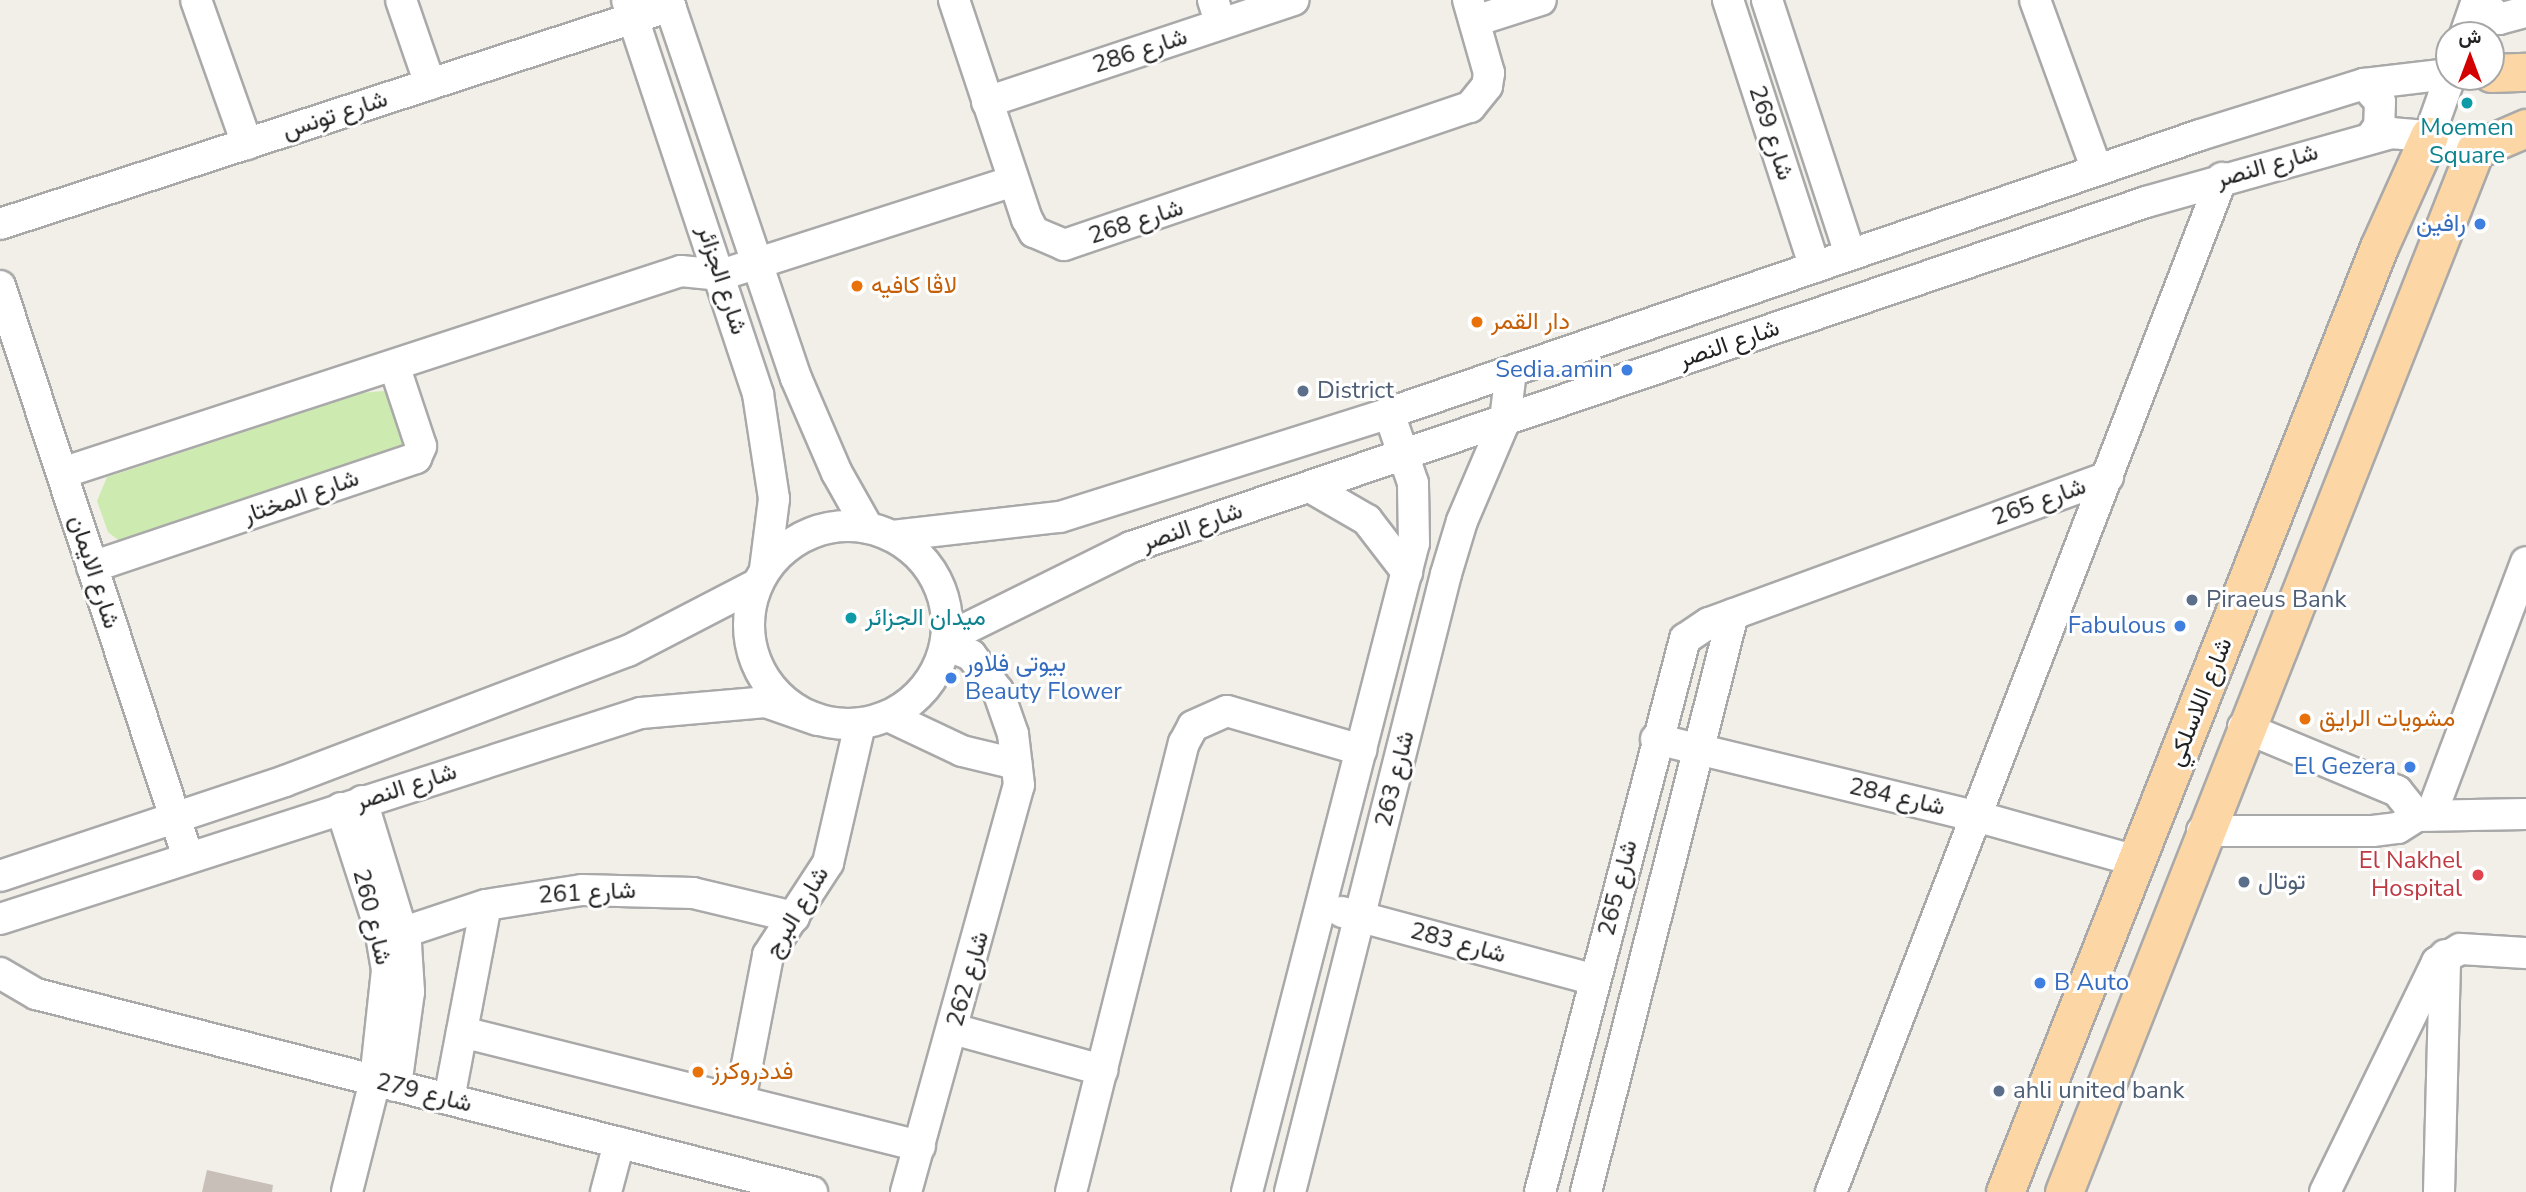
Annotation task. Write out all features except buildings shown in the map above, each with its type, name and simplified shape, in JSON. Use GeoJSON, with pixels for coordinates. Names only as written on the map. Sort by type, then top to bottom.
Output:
{"type":"FeatureCollection","features":[{"type":"Feature","properties":{"kind":"main road"},"geometry":{"type":"LineString","coordinates":[[2505,73],[2526,72]]}},
{"type":"Feature","properties":{"kind":"main road"},"geometry":{"type":"LineString","coordinates":[[2475,150],[2526,128]]}},
{"type":"Feature","properties":{"kind":"main road","name":"شارع اللاسلكي"},"geometry":{"type":"LineString","coordinates":[[2005,1192],[2379,247],[2429,136]]}},
{"type":"Feature","properties":{"kind":"main road","name":"شارع اللاسلكي"},"geometry":{"type":"LineString","coordinates":[[2064,1192],[2243,727],[2475,150]]}},
{"type":"Feature","properties":{"kind":"main road"},"geometry":{"type":"LineString","coordinates":[[2379,247],[2406,254],[2427,270]]}},
{"type":"Feature","properties":{"kind":"street"},"geometry":{"type":"LineString","coordinates":[[196,0],[247,144]]}},
{"type":"Feature","properties":{"kind":"street"},"geometry":{"type":"LineString","coordinates":[[401,0],[430,84]]}},
{"type":"Feature","properties":{"kind":"street","name":"شارع 268"},"geometry":{"type":"LineString","coordinates":[[954,0],[1013,181],[1034,232],[1064,244],[1457,113],[1480,98],[1487,86],[1488,60],[1471,10]]}},
{"type":"Feature","properties":{"kind":"street","name":"شارع 286"},"geometry":{"type":"LineString","coordinates":[[987,102],[1217,12],[1293,0]]}},
{"type":"Feature","properties":{"kind":"street"},"geometry":{"type":"LineString","coordinates":[[1471,10],[1541,0]]}},
{"type":"Feature","properties":{"kind":"street","name":"شارع 269"},"geometry":{"type":"LineString","coordinates":[[1728,0],[1815,267]]}},
{"type":"Feature","properties":{"kind":"street","name":"شارع 269"},"geometry":{"type":"LineString","coordinates":[[1767,0],[1850,254]]}},
{"type":"Feature","properties":{"kind":"street"},"geometry":{"type":"LineString","coordinates":[[2035,0],[2097,170]]}},
{"type":"Feature","properties":{"kind":"street"},"geometry":{"type":"LineString","coordinates":[[2470,21],[2478,0],[2499,19],[2526,12]]}},
{"type":"Feature","properties":{"kind":"street","name":"شارع تونس"},"geometry":{"type":"LineString","coordinates":[[0,224],[430,84],[629,9],[669,3]]}},
{"type":"Feature","properties":{"kind":"street","name":"شارع الجزائر"},"geometry":{"type":"LineString","coordinates":[[669,3],[756,263],[811,414],[880,532]]}},
{"type":"Feature","properties":{"kind":"street","name":"شارع الجزائر"},"geometry":{"type":"LineString","coordinates":[[629,9],[721,275],[769,446],[774,499],[761,576]]}},
{"type":"Feature","properties":{"kind":"street","name":"شارع النصر"},"geometry":{"type":"LineString","coordinates":[[880,532],[1060,517],[1389,413],[2097,170],[2364,85],[2435,77]]}},
{"type":"Feature","properties":{"kind":"street"},"geometry":{"type":"LineString","coordinates":[[2364,85],[2380,102],[2379,126],[2372,136]]}},
{"type":"Feature","properties":{"kind":"street"},"geometry":{"type":"LineString","coordinates":[[2429,136],[2444,91]]}},
{"type":"Feature","properties":{"kind":"street","name":"شارع النصر"},"geometry":{"type":"LineString","coordinates":[[946,642],[984,625],[1131,547],[2222,178],[2372,136],[2429,136],[2475,150]]}},
{"type":"Feature","properties":{"kind":"street"},"geometry":{"type":"LineString","coordinates":[[1831,1192],[1979,817],[2222,178]]}},
{"type":"Feature","properties":{"kind":"street"},"geometry":{"type":"LineString","coordinates":[[62,473],[681,271],[721,275],[1013,181]]}},
{"type":"Feature","properties":{"kind":"street","name":"شارع الايمان"},"geometry":{"type":"LineString","coordinates":[[0,286],[188,858]]}},
{"type":"Feature","properties":{"kind":"street","name":"شارع المختار"},"geometry":{"type":"LineString","coordinates":[[92,567],[416,458],[421,446],[394,365]]}},
{"type":"Feature","properties":{"kind":"street","name":"شارع 263"},"geometry":{"type":"LineString","coordinates":[[1290,1192],[1462,521],[1505,420],[1511,371]]}},
{"type":"Feature","properties":{"kind":"street","name":"شارع 263"},"geometry":{"type":"LineString","coordinates":[[1247,1192],[1407,572],[1416,513],[1404,454],[1389,413]]}},
{"type":"Feature","properties":{"kind":"street","name":"شارع 265"},"geometry":{"type":"LineString","coordinates":[[1540,1192],[1656,739],[1685,639],[1696,629],[1733,614],[2108,477]]}},
{"type":"Feature","properties":{"kind":"street"},"geometry":{"type":"LineString","coordinates":[[1310,486],[1367,520],[1407,572]]}},
{"type":"Feature","properties":{"kind":"street"},"geometry":{"type":"LineString","coordinates":[[822,529],[880,532],[917,554],[936,578],[946,607],[946,642],[934,674],[915,699],[888,716],[860,724],[817,720],[782,699],[756,666],[749,611],[761,576],[781,551],[822,529]]}},
{"type":"Feature","properties":{"kind":"street"},"geometry":{"type":"LineString","coordinates":[[2424,816],[2514,627],[2526,562]]}},
{"type":"Feature","properties":{"kind":"street","name":"شارع النصر"},"geometry":{"type":"LineString","coordinates":[[0,876],[285,782],[628,651],[761,576]]}},
{"type":"Feature","properties":{"kind":"street","name":"شارع 265"},"geometry":{"type":"LineString","coordinates":[[1586,1192],[1733,614]]}},
{"type":"Feature","properties":{"kind":"street","name":"شارع 262"},"geometry":{"type":"LineString","coordinates":[[906,1192],[1016,812],[1013,734],[998,691],[971,655],[946,642]]}},
{"type":"Feature","properties":{"kind":"street","name":"شارع النصر"},"geometry":{"type":"LineString","coordinates":[[0,919],[641,713],[766,702],[817,720]]}},
{"type":"Feature","properties":{"kind":"street"},"geometry":{"type":"LineString","coordinates":[[1071,1192],[1184,743],[1193,726],[1227,711],[1361,750]]}},
{"type":"Feature","properties":{"kind":"street"},"geometry":{"type":"LineString","coordinates":[[888,716],[962,751],[1016,764]]}},
{"type":"Feature","properties":{"kind":"street","name":"شارع البرج"},"geometry":{"type":"LineString","coordinates":[[740,1101],[768,954],[828,863],[860,724]]}},
{"type":"Feature","properties":{"kind":"street"},"geometry":{"type":"LineString","coordinates":[[2243,727],[2397,791],[2424,816]]}},
{"type":"Feature","properties":{"kind":"street","name":"شارع 284"},"geometry":{"type":"LineString","coordinates":[[1656,739],[1979,817],[2137,861]]}},
{"type":"Feature","properties":{"kind":"street","name":"شارع 260"},"geometry":{"type":"LineString","coordinates":[[347,1192],[386,1083],[387,990],[393,935],[352,804]]}},
{"type":"Feature","properties":{"kind":"street"},"geometry":{"type":"LineString","coordinates":[[2202,831],[2373,831],[2398,828],[2424,816],[2526,814]]}},
{"type":"Feature","properties":{"kind":"street","name":"شارع 261"},"geometry":{"type":"LineString","coordinates":[[393,935],[485,905],[583,890],[657,890],[730,899],[794,917]]}},
{"type":"Feature","properties":{"kind":"street"},"geometry":{"type":"LineString","coordinates":[[449,1099],[485,905]]}},
{"type":"Feature","properties":{"kind":"street","name":"شارع 283"},"geometry":{"type":"LineString","coordinates":[[1321,906],[1595,980]]}},
{"type":"Feature","properties":{"kind":"street"},"geometry":{"type":"LineString","coordinates":[[2325,1192],[2431,970],[2445,955],[2460,949],[2526,953]]}},
{"type":"Feature","properties":{"kind":"street"},"geometry":{"type":"LineString","coordinates":[[2439,1192],[2445,955]]}},
{"type":"Feature","properties":{"kind":"street","name":"شارع 279"},"geometry":{"type":"LineString","coordinates":[[0,972],[36,994]]}},
{"type":"Feature","properties":{"kind":"street","name":"شارع 279"},"geometry":{"type":"LineString","coordinates":[[0,995],[36,994],[812,1192]]}},
{"type":"Feature","properties":{"kind":"street"},"geometry":{"type":"LineString","coordinates":[[953,1029],[1101,1070]]}},
{"type":"Feature","properties":{"kind":"street"},"geometry":{"type":"LineString","coordinates":[[462,1032],[920,1146]]}},
{"type":"Feature","properties":{"kind":"street"},"geometry":{"type":"LineString","coordinates":[[606,1192],[619,1143]]}},
{"type":"Feature","properties":{"kind":"green space"},"geometry":{"type":"Polygon","coordinates":[[[392,390],[414,444],[123,544],[108,532],[97,501],[107,477],[362,393],[392,390]]]}},
{"type":"Feature","properties":{"kind":"place","name":"Moemen Square"},"geometry":{"type":"Point","coordinates":[2467,103]}},
{"type":"Feature","properties":{"kind":"place","name":"رافين"},"geometry":{"type":"Point","coordinates":[2480,224]}},
{"type":"Feature","properties":{"kind":"place","name":"لاڤا كافيه"},"geometry":{"type":"Point","coordinates":[857,286]}},
{"type":"Feature","properties":{"kind":"place","name":"دار القمر"},"geometry":{"type":"Point","coordinates":[1477,322]}},
{"type":"Feature","properties":{"kind":"place","name":"Sedia.amin"},"geometry":{"type":"Point","coordinates":[1627,370]}},
{"type":"Feature","properties":{"kind":"place","name":"District"},"geometry":{"type":"Point","coordinates":[1303,391]}},
{"type":"Feature","properties":{"kind":"place","name":"Piraeus Bank"},"geometry":{"type":"Point","coordinates":[2192,600]}},
{"type":"Feature","properties":{"kind":"place","name":"ميدان الجزائر"},"geometry":{"type":"Point","coordinates":[851,618]}},
{"type":"Feature","properties":{"kind":"place","name":"Fabulous"},"geometry":{"type":"Point","coordinates":[2180,626]}},
{"type":"Feature","properties":{"kind":"place","name":"بيوتى فلاور Beauty Flower"},"geometry":{"type":"Point","coordinates":[951,678]}},
{"type":"Feature","properties":{"kind":"place","name":"مشويات الرايق"},"geometry":{"type":"Point","coordinates":[2305,719]}},
{"type":"Feature","properties":{"kind":"place","name":"El Gezera"},"geometry":{"type":"Point","coordinates":[2410,767]}},
{"type":"Feature","properties":{"kind":"place","name":"El Nakhel Hospital"},"geometry":{"type":"Point","coordinates":[2478,875]}},
{"type":"Feature","properties":{"kind":"place","name":"توتال"},"geometry":{"type":"Point","coordinates":[2244,882]}},
{"type":"Feature","properties":{"kind":"place","name":"B Auto"},"geometry":{"type":"Point","coordinates":[2040,983]}},
{"type":"Feature","properties":{"kind":"place","name":"فددروكرز"},"geometry":{"type":"Point","coordinates":[698,1072]}},
{"type":"Feature","properties":{"kind":"place","name":"ahli united bank"},"geometry":{"type":"Point","coordinates":[1999,1091]}}]}
